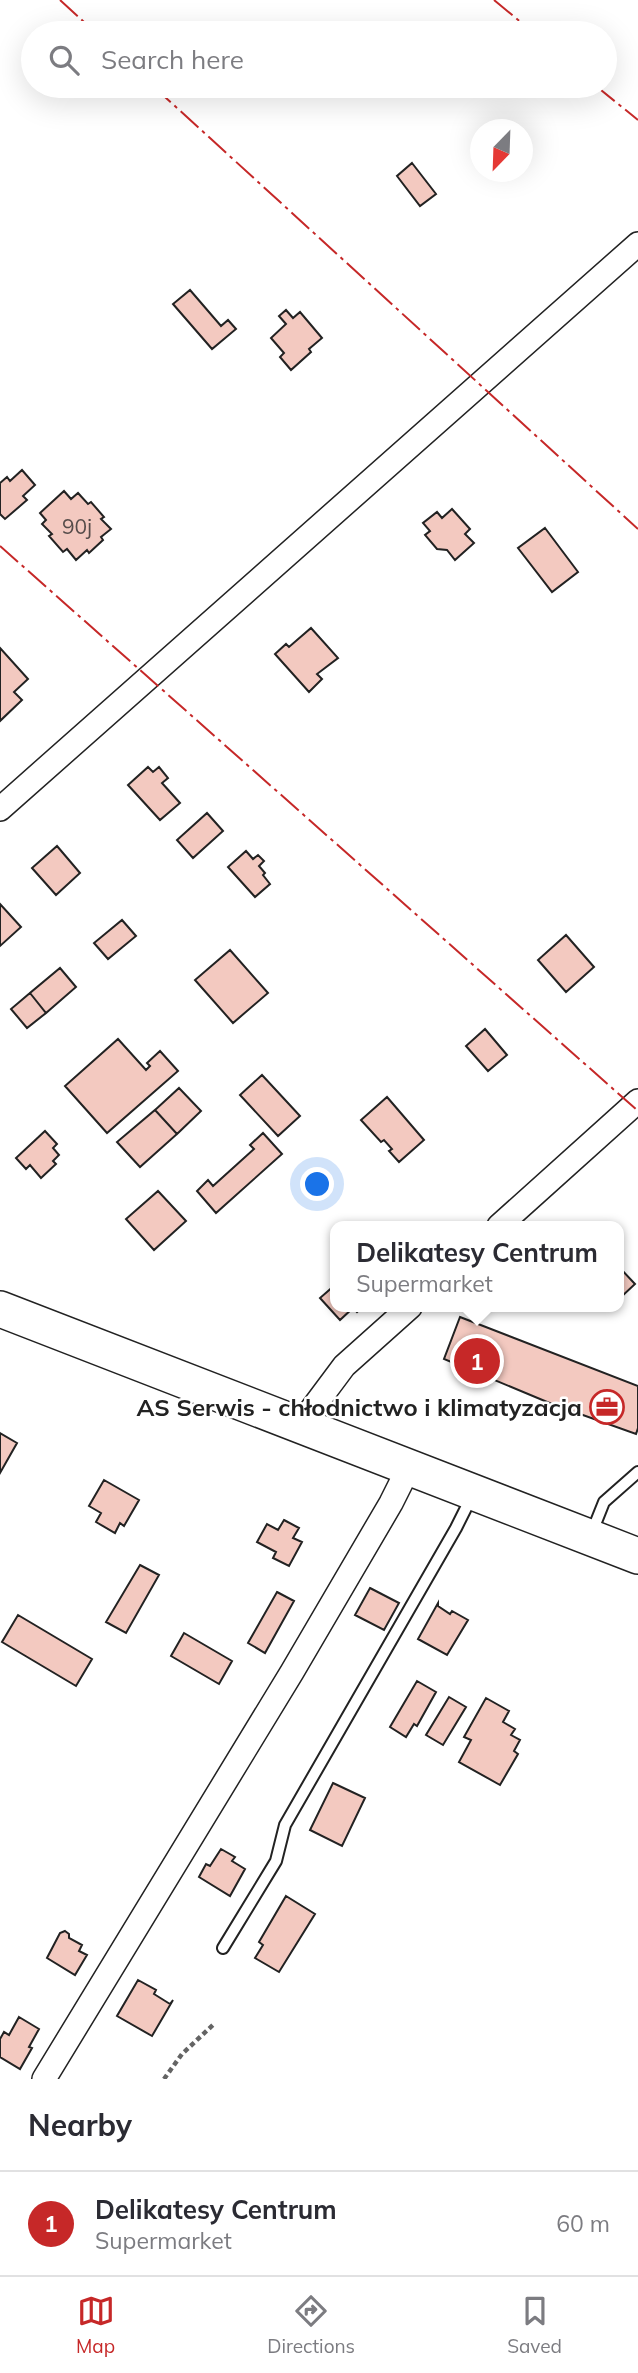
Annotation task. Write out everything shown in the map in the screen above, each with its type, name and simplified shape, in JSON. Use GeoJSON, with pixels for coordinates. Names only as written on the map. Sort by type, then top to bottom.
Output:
{"type":"FeatureCollection","features":[{"type":"Feature","properties":{"kind":"main road"},"geometry":{"type":"LineString","coordinates":[[0,1309],[638,1556]]}},
{"type":"Feature","properties":{"kind":"street"},"geometry":{"type":"LineString","coordinates":[[0,809],[638,244]]}},
{"type":"Feature","properties":{"kind":"street"},"geometry":{"type":"LineString","coordinates":[[505,1221],[638,1101]]}},
{"type":"Feature","properties":{"kind":"street"},"geometry":{"type":"LineString","coordinates":[[300,1425],[344,1366],[404,1312]]}},
{"type":"Feature","properties":{"kind":"street"},"geometry":{"type":"LineString","coordinates":[[44,2079],[292,1672],[391,1503],[409,1467]]}},
{"type":"Feature","properties":{"kind":"lane"},"geometry":{"type":"LineString","coordinates":[[590,1538],[604,1502],[638,1472]]}},
{"type":"Feature","properties":{"kind":"lane"},"geometry":{"type":"LineString","coordinates":[[223,1948],[276,1861],[285,1825],[456,1528],[473,1492]]}},
{"type":"Feature","properties":{"kind":"path"},"geometry":{"type":"LineString","coordinates":[[164,2079],[182,2054],[215,2023]]}},
{"type":"Feature","properties":{"kind":"building"},"geometry":{"type":"Polygon","coordinates":[[[412,163],[436,194],[420,206],[397,176],[412,163]]]}},
{"type":"Feature","properties":{"kind":"building"},"geometry":{"type":"Polygon","coordinates":[[[190,290],[221,326],[228,320],[236,329],[212,349],[173,304],[190,290]]]}},
{"type":"Feature","properties":{"kind":"building"},"geometry":{"type":"Polygon","coordinates":[[[286,310],[293,318],[300,312],[322,338],[291,370],[280,357],[284,353],[271,338],[286,324],[279,316],[286,310]]]}},
{"type":"Feature","properties":{"kind":"building"},"geometry":{"type":"Polygon","coordinates":[[[22,470],[35,485],[23,496],[27,500],[5,519],[0,514],[0,483],[7,477],[10,481],[22,470]]]}},
{"type":"Feature","properties":{"kind":"building"},"geometry":{"type":"Polygon","coordinates":[[[64,491],[71,499],[78,493],[88,504],[91,502],[111,529],[89,553],[87,550],[76,560],[67,549],[63,552],[49,536],[52,534],[42,524],[46,520],[40,513],[64,491]]]}},
{"type":"Feature","properties":{"kind":"building"},"geometry":{"type":"Polygon","coordinates":[[[452,509],[470,529],[465,534],[474,543],[455,560],[447,550],[437,549],[425,535],[430,531],[423,523],[437,512],[442,518],[452,509]]]}},
{"type":"Feature","properties":{"kind":"building"},"geometry":{"type":"Polygon","coordinates":[[[545,528],[578,572],[552,592],[518,548],[545,528]]]}},
{"type":"Feature","properties":{"kind":"building"},"geometry":{"type":"Polygon","coordinates":[[[311,628],[338,658],[317,674],[322,679],[309,692],[275,654],[286,644],[289,647],[311,628]]]}},
{"type":"Feature","properties":{"kind":"building"},"geometry":{"type":"Polygon","coordinates":[[[0,648],[28,679],[14,692],[22,700],[0,721],[0,648]]]}},
{"type":"Feature","properties":{"kind":"building"},"geometry":{"type":"Polygon","coordinates":[[[148,767],[153,772],[159,767],[168,778],[162,783],[180,803],[160,820],[128,785],[148,767]]]}},
{"type":"Feature","properties":{"kind":"building"},"geometry":{"type":"Polygon","coordinates":[[[207,813],[223,831],[193,858],[177,840],[207,813]]]}},
{"type":"Feature","properties":{"kind":"building"},"geometry":{"type":"Polygon","coordinates":[[[57,846],[80,873],[56,895],[32,868],[57,846]]]}},
{"type":"Feature","properties":{"kind":"building"},"geometry":{"type":"Polygon","coordinates":[[[246,851],[253,859],[258,855],[264,861],[259,866],[270,884],[255,897],[228,867],[246,851]]]}},
{"type":"Feature","properties":{"kind":"building"},"geometry":{"type":"Polygon","coordinates":[[[0,904],[21,927],[0,946],[0,904]]]}},
{"type":"Feature","properties":{"kind":"building"},"geometry":{"type":"Polygon","coordinates":[[[122,920],[136,936],[108,959],[94,943],[122,920]]]}},
{"type":"Feature","properties":{"kind":"building"},"geometry":{"type":"Polygon","coordinates":[[[566,935],[594,967],[566,992],[538,960],[566,935]]]}},
{"type":"Feature","properties":{"kind":"building"},"geometry":{"type":"Polygon","coordinates":[[[230,950],[268,993],[233,1023],[195,980],[230,950]]]}},
{"type":"Feature","properties":{"kind":"building"},"geometry":{"type":"Polygon","coordinates":[[[60,968],[76,987],[46,1013],[30,993],[60,968]]]}},
{"type":"Feature","properties":{"kind":"building"},"geometry":{"type":"Polygon","coordinates":[[[30,993],[46,1013],[27,1028],[11,1009],[30,993]]]}},
{"type":"Feature","properties":{"kind":"building"},"geometry":{"type":"Polygon","coordinates":[[[485,1029],[507,1055],[488,1071],[466,1046],[485,1029]]]}},
{"type":"Feature","properties":{"kind":"building"},"geometry":{"type":"Polygon","coordinates":[[[118,1039],[146,1070],[150,1066],[147,1063],[160,1051],[178,1071],[107,1133],[65,1086],[118,1039]]]}},
{"type":"Feature","properties":{"kind":"building"},"geometry":{"type":"Polygon","coordinates":[[[262,1075],[300,1116],[278,1136],[240,1095],[262,1075]]]}},
{"type":"Feature","properties":{"kind":"building"},"geometry":{"type":"Polygon","coordinates":[[[179,1088],[201,1111],[177,1134],[155,1110],[179,1088]]]}},
{"type":"Feature","properties":{"kind":"building"},"geometry":{"type":"Polygon","coordinates":[[[387,1097],[424,1140],[399,1162],[384,1140],[381,1142],[361,1120],[387,1097]]]}},
{"type":"Feature","properties":{"kind":"building"},"geometry":{"type":"Polygon","coordinates":[[[155,1110],[177,1134],[140,1167],[117,1142],[155,1110]]]}},
{"type":"Feature","properties":{"kind":"building"},"geometry":{"type":"Polygon","coordinates":[[[45,1131],[57,1144],[53,1148],[59,1155],[53,1161],[56,1164],[41,1178],[30,1165],[26,1169],[16,1158],[45,1131]]]}},
{"type":"Feature","properties":{"kind":"building"},"geometry":{"type":"Polygon","coordinates":[[[263,1133],[282,1154],[216,1213],[197,1191],[208,1180],[213,1186],[254,1149],[250,1145],[263,1133]]]}},
{"type":"Feature","properties":{"kind":"building"},"geometry":{"type":"Polygon","coordinates":[[[158,1191],[186,1221],[154,1250],[126,1219],[158,1191]]]}},
{"type":"Feature","properties":{"kind":"building"},"geometry":{"type":"Polygon","coordinates":[[[624,1272],[635,1284],[624,1294],[624,1272]]]}},
{"type":"Feature","properties":{"kind":"building"},"geometry":{"type":"Polygon","coordinates":[[[330,1289],[330,1309],[320,1298],[330,1289]]]}},
{"type":"Feature","properties":{"kind":"building"},"geometry":{"type":"Polygon","coordinates":[[[333,1312],[349,1312],[340,1320],[333,1312]]]}},
{"type":"Feature","properties":{"kind":"building"},"geometry":{"type":"Polygon","coordinates":[[[460,1317],[638,1386],[636,1434],[552,1404],[444,1359],[460,1317]]]}},
{"type":"Feature","properties":{"kind":"building"},"geometry":{"type":"Polygon","coordinates":[[[0,1433],[17,1443],[0,1473],[0,1433]]]}},
{"type":"Feature","properties":{"kind":"building"},"geometry":{"type":"Polygon","coordinates":[[[104,1480],[139,1500],[124,1526],[120,1523],[115,1533],[96,1522],[101,1513],[89,1506],[104,1480]]]}},
{"type":"Feature","properties":{"kind":"building"},"geometry":{"type":"Polygon","coordinates":[[[284,1520],[299,1528],[293,1538],[302,1542],[289,1566],[273,1558],[276,1552],[257,1542],[267,1524],[278,1530],[284,1520]]]}},
{"type":"Feature","properties":{"kind":"building"},"geometry":{"type":"Polygon","coordinates":[[[140,1565],[159,1575],[126,1633],[106,1622],[140,1565]]]}},
{"type":"Feature","properties":{"kind":"building"},"geometry":{"type":"Polygon","coordinates":[[[370,1588],[399,1603],[384,1630],[355,1615],[370,1588]]]}},
{"type":"Feature","properties":{"kind":"building"},"geometry":{"type":"Polygon","coordinates":[[[277,1592],[294,1601],[265,1653],[248,1643],[277,1592]]]}},
{"type":"Feature","properties":{"kind":"building"},"geometry":{"type":"Polygon","coordinates":[[[438,1603],[438,1606],[450,1614],[452,1611],[468,1620],[447,1655],[418,1639],[438,1603]]]}},
{"type":"Feature","properties":{"kind":"building"},"geometry":{"type":"Polygon","coordinates":[[[18,1615],[92,1659],[76,1686],[2,1642],[18,1615]]]}},
{"type":"Feature","properties":{"kind":"building"},"geometry":{"type":"Polygon","coordinates":[[[184,1633],[232,1661],[219,1684],[171,1656],[184,1633]]]}},
{"type":"Feature","properties":{"kind":"building"},"geometry":{"type":"Polygon","coordinates":[[[417,1681],[436,1692],[417,1726],[414,1724],[406,1737],[390,1727],[417,1681]]]}},
{"type":"Feature","properties":{"kind":"building"},"geometry":{"type":"Polygon","coordinates":[[[449,1697],[466,1707],[443,1745],[426,1735],[449,1697]]]}},
{"type":"Feature","properties":{"kind":"building"},"geometry":{"type":"Polygon","coordinates":[[[486,1698],[509,1711],[503,1722],[515,1729],[511,1735],[520,1740],[514,1751],[518,1754],[500,1785],[459,1762],[471,1740],[464,1737],[486,1698]]]}},
{"type":"Feature","properties":{"kind":"building"},"geometry":{"type":"Polygon","coordinates":[[[333,1783],[365,1798],[342,1846],[310,1830],[333,1783]]]}},
{"type":"Feature","properties":{"kind":"building"},"geometry":{"type":"Polygon","coordinates":[[[221,1849],[235,1857],[232,1861],[245,1869],[230,1896],[199,1877],[206,1864],[210,1866],[221,1849]]]}},
{"type":"Feature","properties":{"kind":"building"},"geometry":{"type":"Polygon","coordinates":[[[286,1896],[315,1914],[279,1972],[255,1958],[263,1945],[259,1942],[286,1896]]]}},
{"type":"Feature","properties":{"kind":"building"},"geometry":{"type":"Polygon","coordinates":[[[65,1931],[69,1938],[82,1945],[79,1951],[87,1955],[75,1975],[47,1958],[60,1933],[65,1931]]]}},
{"type":"Feature","properties":{"kind":"building"},"geometry":{"type":"Polygon","coordinates":[[[138,1980],[156,1990],[154,1994],[170,2004],[173,2000],[152,2036],[117,2016],[138,1980]]]}},
{"type":"Feature","properties":{"kind":"building"},"geometry":{"type":"Polygon","coordinates":[[[19,2017],[39,2029],[20,2069],[0,2057],[0,2039],[4,2032],[9,2035],[19,2017]]]}},
{"type":"Feature","properties":{"kind":"power"},"geometry":{"type":"LineString","coordinates":[[60,0],[83,21]]}},
{"type":"Feature","properties":{"kind":"power"},"geometry":{"type":"LineString","coordinates":[[494,0],[519,21]]}},
{"type":"Feature","properties":{"kind":"power"},"geometry":{"type":"LineString","coordinates":[[166,98],[638,529]]}},
{"type":"Feature","properties":{"kind":"power"},"geometry":{"type":"LineString","coordinates":[[611,98],[638,120]]}},
{"type":"Feature","properties":{"kind":"power"},"geometry":{"type":"LineString","coordinates":[[0,546],[638,1111]]}},
{"type":"Feature","properties":{"kind":"place","name":"Delikatesy Centrum"},"geometry":{"type":"Point","coordinates":[477,1361]}},
{"type":"Feature","properties":{"kind":"place","name":"AS Serwis - chłodnictwo i klimatyzacja"},"geometry":{"type":"Point","coordinates":[607,1407]}}]}
